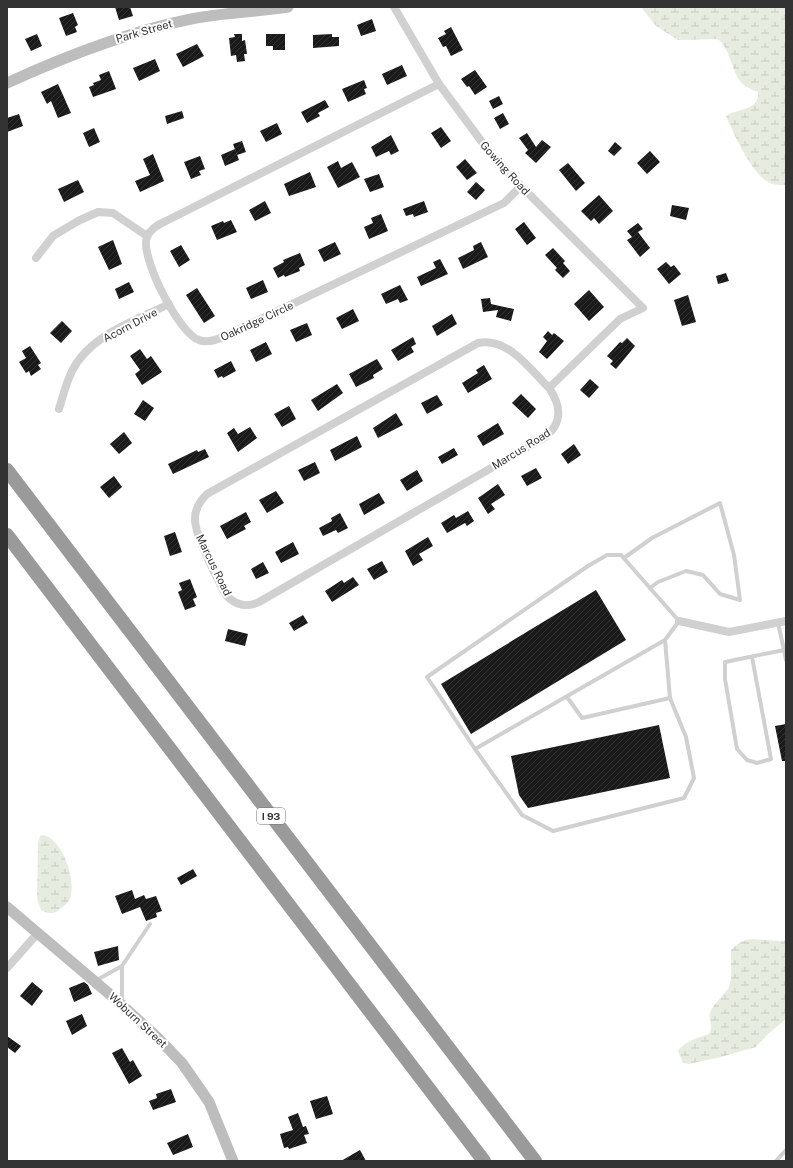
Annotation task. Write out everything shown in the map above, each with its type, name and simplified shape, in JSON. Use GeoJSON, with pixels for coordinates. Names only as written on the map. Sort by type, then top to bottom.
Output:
{"type":"FeatureCollection","features":[{"type":"Feature","properties":{"kind":"highway","name":"I 93"},"geometry":{"type":"LineString","coordinates":[[7,470],[536,1161]]}},
{"type":"Feature","properties":{"kind":"highway"},"geometry":{"type":"LineString","coordinates":[[7,535],[484,1161]]}},
{"type":"Feature","properties":{"kind":"street","name":"Park Street"},"geometry":{"type":"LineString","coordinates":[[7,83],[94,46],[141,31],[210,16],[288,7]]}},
{"type":"Feature","properties":{"kind":"street","name":"Gowing Road"},"geometry":{"type":"LineString","coordinates":[[394,7],[439,84],[478,139],[520,187],[643,308],[620,320],[549,388]]}},
{"type":"Feature","properties":{"kind":"street"},"geometry":{"type":"LineString","coordinates":[[36,258],[53,236],[78,221],[98,212],[115,214],[147,236],[152,230],[166,221],[439,84]]}},
{"type":"Feature","properties":{"kind":"street","name":"Oakridge Circle"},"geometry":{"type":"LineString","coordinates":[[147,236],[146,245],[150,260],[169,304],[180,324],[194,337],[204,341],[223,337],[504,203],[520,187]]}},
{"type":"Feature","properties":{"kind":"street","name":"Acorn Drive"},"geometry":{"type":"LineString","coordinates":[[58,409],[72,370],[92,346],[109,334],[169,304]]}},
{"type":"Feature","properties":{"kind":"street","name":"Marcus Road"},"geometry":{"type":"LineString","coordinates":[[489,342],[502,345],[509,349],[549,388],[557,402],[559,415],[555,426],[545,437],[259,602],[251,605],[242,605],[233,601],[226,595],[195,523],[196,512],[200,502],[212,491],[478,343],[489,342]]}},
{"type":"Feature","properties":{"kind":"street"},"geometry":{"type":"LineString","coordinates":[[679,621],[730,632],[782,622]]}},
{"type":"Feature","properties":{"kind":"street","name":"Woburn Street"},"geometry":{"type":"LineString","coordinates":[[7,907],[37,934],[95,981],[174,1054],[195,1080],[215,1115],[233,1161]]}},
{"type":"Feature","properties":{"kind":"street"},"geometry":{"type":"LineString","coordinates":[[7,968],[37,934]]}},
{"type":"Feature","properties":{"kind":"lane"},"geometry":{"type":"LineString","coordinates":[[624,558],[652,538],[720,503],[734,555],[740,600],[720,594],[703,575],[686,571],[658,582],[650,588]]}},
{"type":"Feature","properties":{"kind":"lane"},"geometry":{"type":"LineString","coordinates":[[475,749],[665,640],[679,621],[621,555],[607,555],[588,566],[427,677],[475,749],[522,815],[553,831],[684,798],[694,778],[686,737],[670,698],[665,640]]}},
{"type":"Feature","properties":{"kind":"lane"},"geometry":{"type":"LineString","coordinates":[[782,622],[786,660]]}},
{"type":"Feature","properties":{"kind":"lane"},"geometry":{"type":"LineString","coordinates":[[752,657],[771,760],[757,763],[747,760],[737,749],[725,679],[725,662],[785,649]]}},
{"type":"Feature","properties":{"kind":"lane"},"geometry":{"type":"LineString","coordinates":[[567,697],[582,718],[670,698]]}},
{"type":"Feature","properties":{"kind":"lane"},"geometry":{"type":"LineString","coordinates":[[95,981],[122,966],[150,924]]}},
{"type":"Feature","properties":{"kind":"lane"},"geometry":{"type":"LineString","coordinates":[[122,966],[122,1005]]}},
{"type":"Feature","properties":{"kind":"lane"},"geometry":{"type":"LineString","coordinates":[[776,1161],[786,1150]]}},
{"type":"Feature","properties":{"kind":"green space"},"geometry":{"type":"Polygon","coordinates":[[[641,7],[786,7],[786,185],[776,185],[770,183],[756,171],[738,143],[729,124],[726,116],[752,106],[758,98],[758,92],[742,83],[723,45],[718,39],[678,40],[656,26],[641,7]]]}},
{"type":"Feature","properties":{"kind":"green space"},"geometry":{"type":"Polygon","coordinates":[[[43,835],[50,838],[62,852],[70,871],[72,891],[70,898],[63,907],[53,913],[41,910],[37,899],[38,843],[40,836],[43,835]]]}},
{"type":"Feature","properties":{"kind":"green space"},"geometry":{"type":"Polygon","coordinates":[[[751,939],[786,940],[786,1019],[768,1034],[756,1047],[721,1057],[689,1064],[683,1063],[678,1051],[692,1040],[709,1034],[711,1027],[711,1010],[729,986],[731,950],[740,942],[751,939]]]}},
{"type":"Feature","properties":{"kind":"building"},"geometry":{"type":"Polygon","coordinates":[[[115,7],[130,7],[133,16],[119,20],[115,7]]]}},
{"type":"Feature","properties":{"kind":"building"},"geometry":{"type":"Polygon","coordinates":[[[73,13],[78,25],[75,27],[77,32],[66,36],[59,18],[73,13]]]}},
{"type":"Feature","properties":{"kind":"building"},"geometry":{"type":"Polygon","coordinates":[[[372,19],[376,31],[361,36],[357,25],[372,19]]]}},
{"type":"Feature","properties":{"kind":"building"},"geometry":{"type":"Polygon","coordinates":[[[451,27],[463,50],[451,56],[446,46],[443,47],[438,38],[446,34],[444,31],[451,27]]]}},
{"type":"Feature","properties":{"kind":"building"},"geometry":{"type":"Polygon","coordinates":[[[37,34],[42,46],[31,51],[25,39],[37,34]]]}},
{"type":"Feature","properties":{"kind":"building"},"geometry":{"type":"Polygon","coordinates":[[[234,34],[242,34],[242,41],[245,40],[247,54],[244,54],[245,61],[237,62],[236,55],[231,56],[229,38],[235,37],[234,34]]]}},
{"type":"Feature","properties":{"kind":"building"},"geometry":{"type":"Polygon","coordinates":[[[266,34],[285,34],[285,50],[273,50],[273,46],[266,46],[266,34]]]}},
{"type":"Feature","properties":{"kind":"building"},"geometry":{"type":"Polygon","coordinates":[[[332,34],[332,37],[339,37],[339,46],[313,48],[313,35],[332,34]]]}},
{"type":"Feature","properties":{"kind":"building"},"geometry":{"type":"Polygon","coordinates":[[[197,44],[204,56],[183,67],[176,54],[197,44]]]}},
{"type":"Feature","properties":{"kind":"building"},"geometry":{"type":"Polygon","coordinates":[[[155,59],[160,71],[139,81],[133,68],[155,59]]]}},
{"type":"Feature","properties":{"kind":"building"},"geometry":{"type":"Polygon","coordinates":[[[402,65],[407,76],[387,85],[382,74],[402,65]]]}},
{"type":"Feature","properties":{"kind":"building"},"geometry":{"type":"Polygon","coordinates":[[[475,70],[487,87],[475,95],[469,86],[467,87],[461,79],[475,70]]]}},
{"type":"Feature","properties":{"kind":"building"},"geometry":{"type":"Polygon","coordinates":[[[109,71],[116,89],[93,97],[89,87],[94,85],[93,83],[101,80],[99,75],[109,71]]]}},
{"type":"Feature","properties":{"kind":"building"},"geometry":{"type":"Polygon","coordinates":[[[364,80],[367,88],[364,89],[366,94],[348,102],[342,89],[364,80]]]}},
{"type":"Feature","properties":{"kind":"building"},"geometry":{"type":"Polygon","coordinates":[[[58,84],[71,113],[58,118],[51,101],[47,104],[41,92],[58,84]]]}},
{"type":"Feature","properties":{"kind":"building"},"geometry":{"type":"Polygon","coordinates":[[[499,96],[503,104],[493,109],[489,101],[499,96]]]}},
{"type":"Feature","properties":{"kind":"building"},"geometry":{"type":"Polygon","coordinates":[[[325,100],[329,107],[318,113],[320,116],[307,123],[301,112],[325,100]]]}},
{"type":"Feature","properties":{"kind":"building"},"geometry":{"type":"Polygon","coordinates":[[[182,111],[184,118],[167,124],[165,116],[182,111]]]}},
{"type":"Feature","properties":{"kind":"building"},"geometry":{"type":"Polygon","coordinates":[[[503,113],[509,124],[500,129],[494,118],[503,113]]]}},
{"type":"Feature","properties":{"kind":"building"},"geometry":{"type":"Polygon","coordinates":[[[19,114],[23,126],[7,132],[7,118],[19,114]]]}},
{"type":"Feature","properties":{"kind":"building"},"geometry":{"type":"Polygon","coordinates":[[[277,123],[282,134],[266,142],[260,131],[277,123]]]}},
{"type":"Feature","properties":{"kind":"building"},"geometry":{"type":"Polygon","coordinates":[[[441,127],[451,141],[441,148],[431,133],[441,127]]]}},
{"type":"Feature","properties":{"kind":"building"},"geometry":{"type":"Polygon","coordinates":[[[94,128],[100,142],[89,147],[83,133],[94,128]]]}},
{"type":"Feature","properties":{"kind":"building"},"geometry":{"type":"Polygon","coordinates":[[[527,133],[536,147],[542,140],[551,147],[536,163],[525,153],[528,150],[519,138],[527,133]]]}},
{"type":"Feature","properties":{"kind":"building"},"geometry":{"type":"Polygon","coordinates":[[[391,135],[399,151],[391,155],[389,151],[376,157],[371,147],[391,135]]]}},
{"type":"Feature","properties":{"kind":"building"},"geometry":{"type":"Polygon","coordinates":[[[242,141],[246,152],[237,155],[233,144],[242,141]]]}},
{"type":"Feature","properties":{"kind":"building"},"geometry":{"type":"Polygon","coordinates":[[[615,142],[622,148],[614,156],[608,151],[615,142]]]}},
{"type":"Feature","properties":{"kind":"building"},"geometry":{"type":"Polygon","coordinates":[[[235,149],[239,160],[225,166],[221,155],[235,149]]]}},
{"type":"Feature","properties":{"kind":"building"},"geometry":{"type":"Polygon","coordinates":[[[650,151],[660,162],[647,174],[637,163],[650,151]]]}},
{"type":"Feature","properties":{"kind":"building"},"geometry":{"type":"Polygon","coordinates":[[[153,154],[164,181],[140,192],[135,181],[150,175],[143,159],[153,154]]]}},
{"type":"Feature","properties":{"kind":"building"},"geometry":{"type":"Polygon","coordinates":[[[200,156],[205,169],[199,171],[201,175],[191,179],[184,162],[200,156]]]}},
{"type":"Feature","properties":{"kind":"building"},"geometry":{"type":"Polygon","coordinates":[[[465,159],[477,173],[467,180],[456,167],[465,159]]]}},
{"type":"Feature","properties":{"kind":"building"},"geometry":{"type":"Polygon","coordinates":[[[338,161],[341,168],[352,162],[360,177],[338,188],[327,167],[338,161]]]}},
{"type":"Feature","properties":{"kind":"building"},"geometry":{"type":"Polygon","coordinates":[[[568,163],[585,183],[576,191],[559,170],[568,163]]]}},
{"type":"Feature","properties":{"kind":"building"},"geometry":{"type":"Polygon","coordinates":[[[310,172],[316,187],[289,196],[284,184],[310,172]]]}},
{"type":"Feature","properties":{"kind":"building"},"geometry":{"type":"Polygon","coordinates":[[[379,174],[384,187],[370,192],[364,179],[379,174]]]}},
{"type":"Feature","properties":{"kind":"building"},"geometry":{"type":"Polygon","coordinates":[[[78,180],[84,192],[64,202],[58,189],[78,180]]]}},
{"type":"Feature","properties":{"kind":"building"},"geometry":{"type":"Polygon","coordinates":[[[476,182],[485,190],[476,200],[467,192],[476,182]]]}},
{"type":"Feature","properties":{"kind":"building"},"geometry":{"type":"Polygon","coordinates":[[[599,195],[613,211],[599,224],[594,218],[591,221],[581,211],[599,195]]]}},
{"type":"Feature","properties":{"kind":"building"},"geometry":{"type":"Polygon","coordinates":[[[265,201],[271,213],[255,221],[249,210],[265,201]]]}},
{"type":"Feature","properties":{"kind":"building"},"geometry":{"type":"Polygon","coordinates":[[[424,201],[428,212],[414,217],[413,214],[406,216],[403,209],[424,201]]]}},
{"type":"Feature","properties":{"kind":"building"},"geometry":{"type":"Polygon","coordinates":[[[672,205],[689,208],[686,220],[670,216],[672,205]]]}},
{"type":"Feature","properties":{"kind":"building"},"geometry":{"type":"Polygon","coordinates":[[[381,214],[388,231],[369,239],[364,227],[373,223],[371,218],[381,214]]]}},
{"type":"Feature","properties":{"kind":"building"},"geometry":{"type":"Polygon","coordinates":[[[231,220],[237,232],[217,240],[211,226],[223,221],[224,223],[231,220]]]}},
{"type":"Feature","properties":{"kind":"building"},"geometry":{"type":"Polygon","coordinates":[[[524,222],[536,238],[527,245],[515,229],[524,222]]]}},
{"type":"Feature","properties":{"kind":"building"},"geometry":{"type":"Polygon","coordinates":[[[638,223],[643,229],[638,232],[650,248],[640,257],[627,240],[632,237],[627,231],[638,223]]]}},
{"type":"Feature","properties":{"kind":"building"},"geometry":{"type":"Polygon","coordinates":[[[113,240],[122,264],[109,270],[98,247],[113,240]]]}},
{"type":"Feature","properties":{"kind":"building"},"geometry":{"type":"Polygon","coordinates":[[[335,242],[341,254],[324,262],[318,250],[335,242]]]}},
{"type":"Feature","properties":{"kind":"building"},"geometry":{"type":"Polygon","coordinates":[[[481,242],[488,257],[463,269],[458,258],[474,250],[473,246],[481,242]]]}},
{"type":"Feature","properties":{"kind":"building"},"geometry":{"type":"Polygon","coordinates":[[[181,245],[190,260],[179,267],[170,251],[181,245]]]}},
{"type":"Feature","properties":{"kind":"building"},"geometry":{"type":"Polygon","coordinates":[[[553,248],[565,261],[563,263],[570,271],[563,278],[555,270],[557,268],[545,255],[553,248]]]}},
{"type":"Feature","properties":{"kind":"building"},"geometry":{"type":"Polygon","coordinates":[[[300,253],[305,265],[299,268],[300,271],[278,278],[273,268],[284,262],[283,260],[300,253]]]}},
{"type":"Feature","properties":{"kind":"building"},"geometry":{"type":"Polygon","coordinates":[[[440,259],[448,274],[421,286],[417,277],[436,268],[433,262],[440,259]]]}},
{"type":"Feature","properties":{"kind":"building"},"geometry":{"type":"Polygon","coordinates":[[[666,262],[671,267],[674,265],[681,274],[669,284],[657,269],[666,262]]]}},
{"type":"Feature","properties":{"kind":"building"},"geometry":{"type":"Polygon","coordinates":[[[726,273],[729,281],[718,284],[716,276],[726,273]]]}},
{"type":"Feature","properties":{"kind":"building"},"geometry":{"type":"Polygon","coordinates":[[[263,280],[268,292],[251,299],[246,288],[263,280]]]}},
{"type":"Feature","properties":{"kind":"building"},"geometry":{"type":"Polygon","coordinates":[[[129,282],[134,292],[119,299],[115,289],[129,282]]]}},
{"type":"Feature","properties":{"kind":"building"},"geometry":{"type":"Polygon","coordinates":[[[400,285],[408,300],[400,303],[398,299],[386,304],[381,294],[400,285]]]}},
{"type":"Feature","properties":{"kind":"building"},"geometry":{"type":"Polygon","coordinates":[[[197,288],[215,316],[204,323],[186,295],[197,288]]]}},
{"type":"Feature","properties":{"kind":"building"},"geometry":{"type":"Polygon","coordinates":[[[589,290],[604,307],[589,321],[574,304],[589,290]]]}},
{"type":"Feature","properties":{"kind":"building"},"geometry":{"type":"Polygon","coordinates":[[[688,295],[696,322],[682,326],[674,300],[688,295]]]}},
{"type":"Feature","properties":{"kind":"building"},"geometry":{"type":"Polygon","coordinates":[[[490,298],[491,304],[514,309],[511,321],[496,317],[498,310],[483,312],[481,299],[490,298]]]}},
{"type":"Feature","properties":{"kind":"building"},"geometry":{"type":"Polygon","coordinates":[[[353,309],[359,321],[342,329],[336,318],[353,309]]]}},
{"type":"Feature","properties":{"kind":"building"},"geometry":{"type":"Polygon","coordinates":[[[452,314],[457,324],[437,336],[432,326],[452,314]]]}},
{"type":"Feature","properties":{"kind":"building"},"geometry":{"type":"Polygon","coordinates":[[[62,321],[72,331],[61,343],[50,333],[62,321]]]}},
{"type":"Feature","properties":{"kind":"building"},"geometry":{"type":"Polygon","coordinates":[[[307,323],[312,335],[296,342],[290,330],[307,323]]]}},
{"type":"Feature","properties":{"kind":"building"},"geometry":{"type":"Polygon","coordinates":[[[548,331],[552,335],[554,333],[564,341],[547,359],[539,352],[547,341],[543,337],[548,331]]]}},
{"type":"Feature","properties":{"kind":"building"},"geometry":{"type":"Polygon","coordinates":[[[413,337],[416,344],[411,347],[414,352],[398,361],[391,350],[413,337]]]}},
{"type":"Feature","properties":{"kind":"building"},"geometry":{"type":"Polygon","coordinates":[[[627,338],[635,346],[616,369],[610,364],[613,361],[607,356],[620,342],[622,343],[627,338]]]}},
{"type":"Feature","properties":{"kind":"building"},"geometry":{"type":"Polygon","coordinates":[[[266,342],[272,354],[256,362],[250,350],[266,342]]]}},
{"type":"Feature","properties":{"kind":"building"},"geometry":{"type":"Polygon","coordinates":[[[30,346],[41,363],[38,365],[41,369],[31,376],[29,371],[26,373],[19,362],[26,358],[22,351],[30,346]]]}},
{"type":"Feature","properties":{"kind":"building"},"geometry":{"type":"Polygon","coordinates":[[[140,349],[147,359],[151,356],[162,372],[142,385],[135,374],[140,370],[130,356],[140,349]]]}},
{"type":"Feature","properties":{"kind":"building"},"geometry":{"type":"Polygon","coordinates":[[[377,359],[383,369],[373,375],[374,378],[356,387],[349,374],[377,359]]]}},
{"type":"Feature","properties":{"kind":"building"},"geometry":{"type":"Polygon","coordinates":[[[231,361],[236,371],[223,378],[222,376],[218,378],[214,370],[231,361]]]}},
{"type":"Feature","properties":{"kind":"building"},"geometry":{"type":"Polygon","coordinates":[[[484,365],[492,379],[468,393],[462,383],[478,373],[476,370],[484,365]]]}},
{"type":"Feature","properties":{"kind":"building"},"geometry":{"type":"Polygon","coordinates":[[[590,379],[599,387],[589,398],[580,390],[590,379]]]}},
{"type":"Feature","properties":{"kind":"building"},"geometry":{"type":"Polygon","coordinates":[[[337,384],[343,393],[318,411],[311,400],[337,384]]]}},
{"type":"Feature","properties":{"kind":"building"},"geometry":{"type":"Polygon","coordinates":[[[521,394],[536,409],[528,418],[512,403],[521,394]]]}},
{"type":"Feature","properties":{"kind":"building"},"geometry":{"type":"Polygon","coordinates":[[[437,395],[443,405],[427,414],[421,403],[437,395]]]}},
{"type":"Feature","properties":{"kind":"building"},"geometry":{"type":"Polygon","coordinates":[[[143,400],[154,408],[145,421],[134,414],[143,400]]]}},
{"type":"Feature","properties":{"kind":"building"},"geometry":{"type":"Polygon","coordinates":[[[289,406],[296,419],[282,427],[274,414],[289,406]]]}},
{"type":"Feature","properties":{"kind":"building"},"geometry":{"type":"Polygon","coordinates":[[[396,413],[403,425],[378,438],[373,428],[396,413]]]}},
{"type":"Feature","properties":{"kind":"building"},"geometry":{"type":"Polygon","coordinates":[[[498,423],[504,434],[483,446],[477,436],[498,423]]]}},
{"type":"Feature","properties":{"kind":"building"},"geometry":{"type":"Polygon","coordinates":[[[250,427],[257,438],[238,452],[227,433],[234,428],[238,434],[250,427]]]}},
{"type":"Feature","properties":{"kind":"building"},"geometry":{"type":"Polygon","coordinates":[[[124,432],[132,443],[119,454],[110,444],[124,432]]]}},
{"type":"Feature","properties":{"kind":"building"},"geometry":{"type":"Polygon","coordinates":[[[357,436],[362,447],[335,461],[330,450],[357,436]]]}},
{"type":"Feature","properties":{"kind":"building"},"geometry":{"type":"Polygon","coordinates":[[[574,444],[581,455],[568,464],[561,454],[574,444]]]}},
{"type":"Feature","properties":{"kind":"building"},"geometry":{"type":"Polygon","coordinates":[[[454,448],[458,455],[442,464],[438,457],[454,448]]]}},
{"type":"Feature","properties":{"kind":"building"},"geometry":{"type":"Polygon","coordinates":[[[205,449],[209,457],[173,474],[168,464],[197,450],[198,452],[205,449]]]}},
{"type":"Feature","properties":{"kind":"building"},"geometry":{"type":"Polygon","coordinates":[[[315,462],[320,473],[304,481],[298,470],[315,462]]]}},
{"type":"Feature","properties":{"kind":"building"},"geometry":{"type":"Polygon","coordinates":[[[536,468],[542,478],[527,486],[521,476],[536,468]]]}},
{"type":"Feature","properties":{"kind":"building"},"geometry":{"type":"Polygon","coordinates":[[[417,470],[423,481],[407,491],[400,480],[417,470]]]}},
{"type":"Feature","properties":{"kind":"building"},"geometry":{"type":"Polygon","coordinates":[[[114,476],[122,487],[109,498],[100,487],[114,476]]]}},
{"type":"Feature","properties":{"kind":"building"},"geometry":{"type":"Polygon","coordinates":[[[498,484],[505,495],[491,504],[495,509],[488,514],[478,498],[498,484]]]}},
{"type":"Feature","properties":{"kind":"building"},"geometry":{"type":"Polygon","coordinates":[[[276,491],[284,503],[267,513],[259,500],[276,491]]]}},
{"type":"Feature","properties":{"kind":"building"},"geometry":{"type":"Polygon","coordinates":[[[379,493],[385,503],[364,515],[359,504],[379,493]]]}},
{"type":"Feature","properties":{"kind":"building"},"geometry":{"type":"Polygon","coordinates":[[[468,511],[474,521],[467,526],[465,523],[447,533],[441,523],[454,515],[456,518],[468,511]]]}},
{"type":"Feature","properties":{"kind":"building"},"geometry":{"type":"Polygon","coordinates":[[[246,512],[251,522],[244,526],[246,529],[227,539],[220,526],[246,512]]]}},
{"type":"Feature","properties":{"kind":"building"},"geometry":{"type":"Polygon","coordinates":[[[340,513],[348,528],[338,533],[336,530],[323,536],[319,528],[332,521],[331,518],[340,513]]]}},
{"type":"Feature","properties":{"kind":"building"},"geometry":{"type":"Polygon","coordinates":[[[175,532],[182,552],[170,556],[164,536],[175,532]]]}},
{"type":"Feature","properties":{"kind":"building"},"geometry":{"type":"Polygon","coordinates":[[[428,537],[433,546],[419,554],[423,560],[413,566],[405,551],[428,537]]]}},
{"type":"Feature","properties":{"kind":"building"},"geometry":{"type":"Polygon","coordinates":[[[293,542],[299,554],[281,563],[275,552],[293,542]]]}},
{"type":"Feature","properties":{"kind":"building"},"geometry":{"type":"Polygon","coordinates":[[[382,561],[388,572],[374,580],[367,569],[382,561]]]}},
{"type":"Feature","properties":{"kind":"building"},"geometry":{"type":"Polygon","coordinates":[[[263,562],[269,573],[256,579],[251,569],[263,562]]]}},
{"type":"Feature","properties":{"kind":"building"},"geometry":{"type":"Polygon","coordinates":[[[353,577],[359,585],[332,602],[325,591],[342,580],[344,583],[353,577]]]}},
{"type":"Feature","properties":{"kind":"building"},"geometry":{"type":"Polygon","coordinates":[[[190,579],[197,597],[193,599],[196,606],[185,610],[178,592],[182,590],[179,583],[190,579]]]}},
{"type":"Feature","properties":{"kind":"building"},"geometry":{"type":"Polygon","coordinates":[[[596,590],[626,640],[471,734],[441,684],[596,590]]]}},
{"type":"Feature","properties":{"kind":"building"},"geometry":{"type":"Polygon","coordinates":[[[303,615],[308,623],[294,631],[289,623],[303,615]]]}},
{"type":"Feature","properties":{"kind":"building"},"geometry":{"type":"Polygon","coordinates":[[[228,629],[248,634],[245,646],[225,641],[228,629]]]}},
{"type":"Feature","properties":{"kind":"building"},"geometry":{"type":"Polygon","coordinates":[[[786,724],[786,761],[782,761],[775,726],[786,724]]]}},
{"type":"Feature","properties":{"kind":"building"},"geometry":{"type":"Polygon","coordinates":[[[659,725],[670,778],[528,808],[519,795],[511,756],[659,725]]]}},
{"type":"Feature","properties":{"kind":"building"},"geometry":{"type":"Polygon","coordinates":[[[193,869],[197,876],[181,885],[177,878],[193,869]]]}},
{"type":"Feature","properties":{"kind":"building"},"geometry":{"type":"Polygon","coordinates":[[[132,890],[135,899],[144,895],[146,899],[156,896],[162,911],[156,913],[157,917],[146,921],[140,907],[122,914],[115,896],[132,890]]]}},
{"type":"Feature","properties":{"kind":"building"},"geometry":{"type":"Polygon","coordinates":[[[118,946],[119,960],[98,966],[94,952],[118,946]]]}},
{"type":"Feature","properties":{"kind":"building"},"geometry":{"type":"Polygon","coordinates":[[[32,982],[43,991],[32,1006],[20,996],[32,982]]]}},
{"type":"Feature","properties":{"kind":"building"},"geometry":{"type":"Polygon","coordinates":[[[84,982],[88,985],[92,994],[74,1002],[69,988],[84,982]]]}},
{"type":"Feature","properties":{"kind":"building"},"geometry":{"type":"Polygon","coordinates":[[[82,1014],[87,1026],[72,1035],[66,1021],[82,1014]]]}},
{"type":"Feature","properties":{"kind":"building"},"geometry":{"type":"Polygon","coordinates":[[[7,1036],[21,1046],[15,1053],[7,1047],[7,1036]]]}},
{"type":"Feature","properties":{"kind":"building"},"geometry":{"type":"Polygon","coordinates":[[[122,1048],[130,1062],[133,1060],[142,1076],[129,1084],[112,1053],[122,1048]]]}},
{"type":"Feature","properties":{"kind":"building"},"geometry":{"type":"Polygon","coordinates":[[[171,1089],[176,1102],[153,1110],[149,1101],[157,1098],[156,1094],[171,1089]]]}},
{"type":"Feature","properties":{"kind":"building"},"geometry":{"type":"Polygon","coordinates":[[[327,1096],[333,1114],[316,1119],[310,1101],[327,1096]]]}},
{"type":"Feature","properties":{"kind":"building"},"geometry":{"type":"Polygon","coordinates":[[[298,1113],[303,1127],[306,1126],[309,1134],[304,1135],[307,1143],[289,1149],[288,1147],[284,1148],[280,1134],[293,1130],[288,1117],[298,1113]]]}},
{"type":"Feature","properties":{"kind":"building"},"geometry":{"type":"Polygon","coordinates":[[[188,1134],[193,1147],[173,1155],[167,1143],[188,1134]]]}},
{"type":"Feature","properties":{"kind":"building"},"geometry":{"type":"Polygon","coordinates":[[[360,1150],[366,1161],[341,1161],[360,1150]]]}}]}
